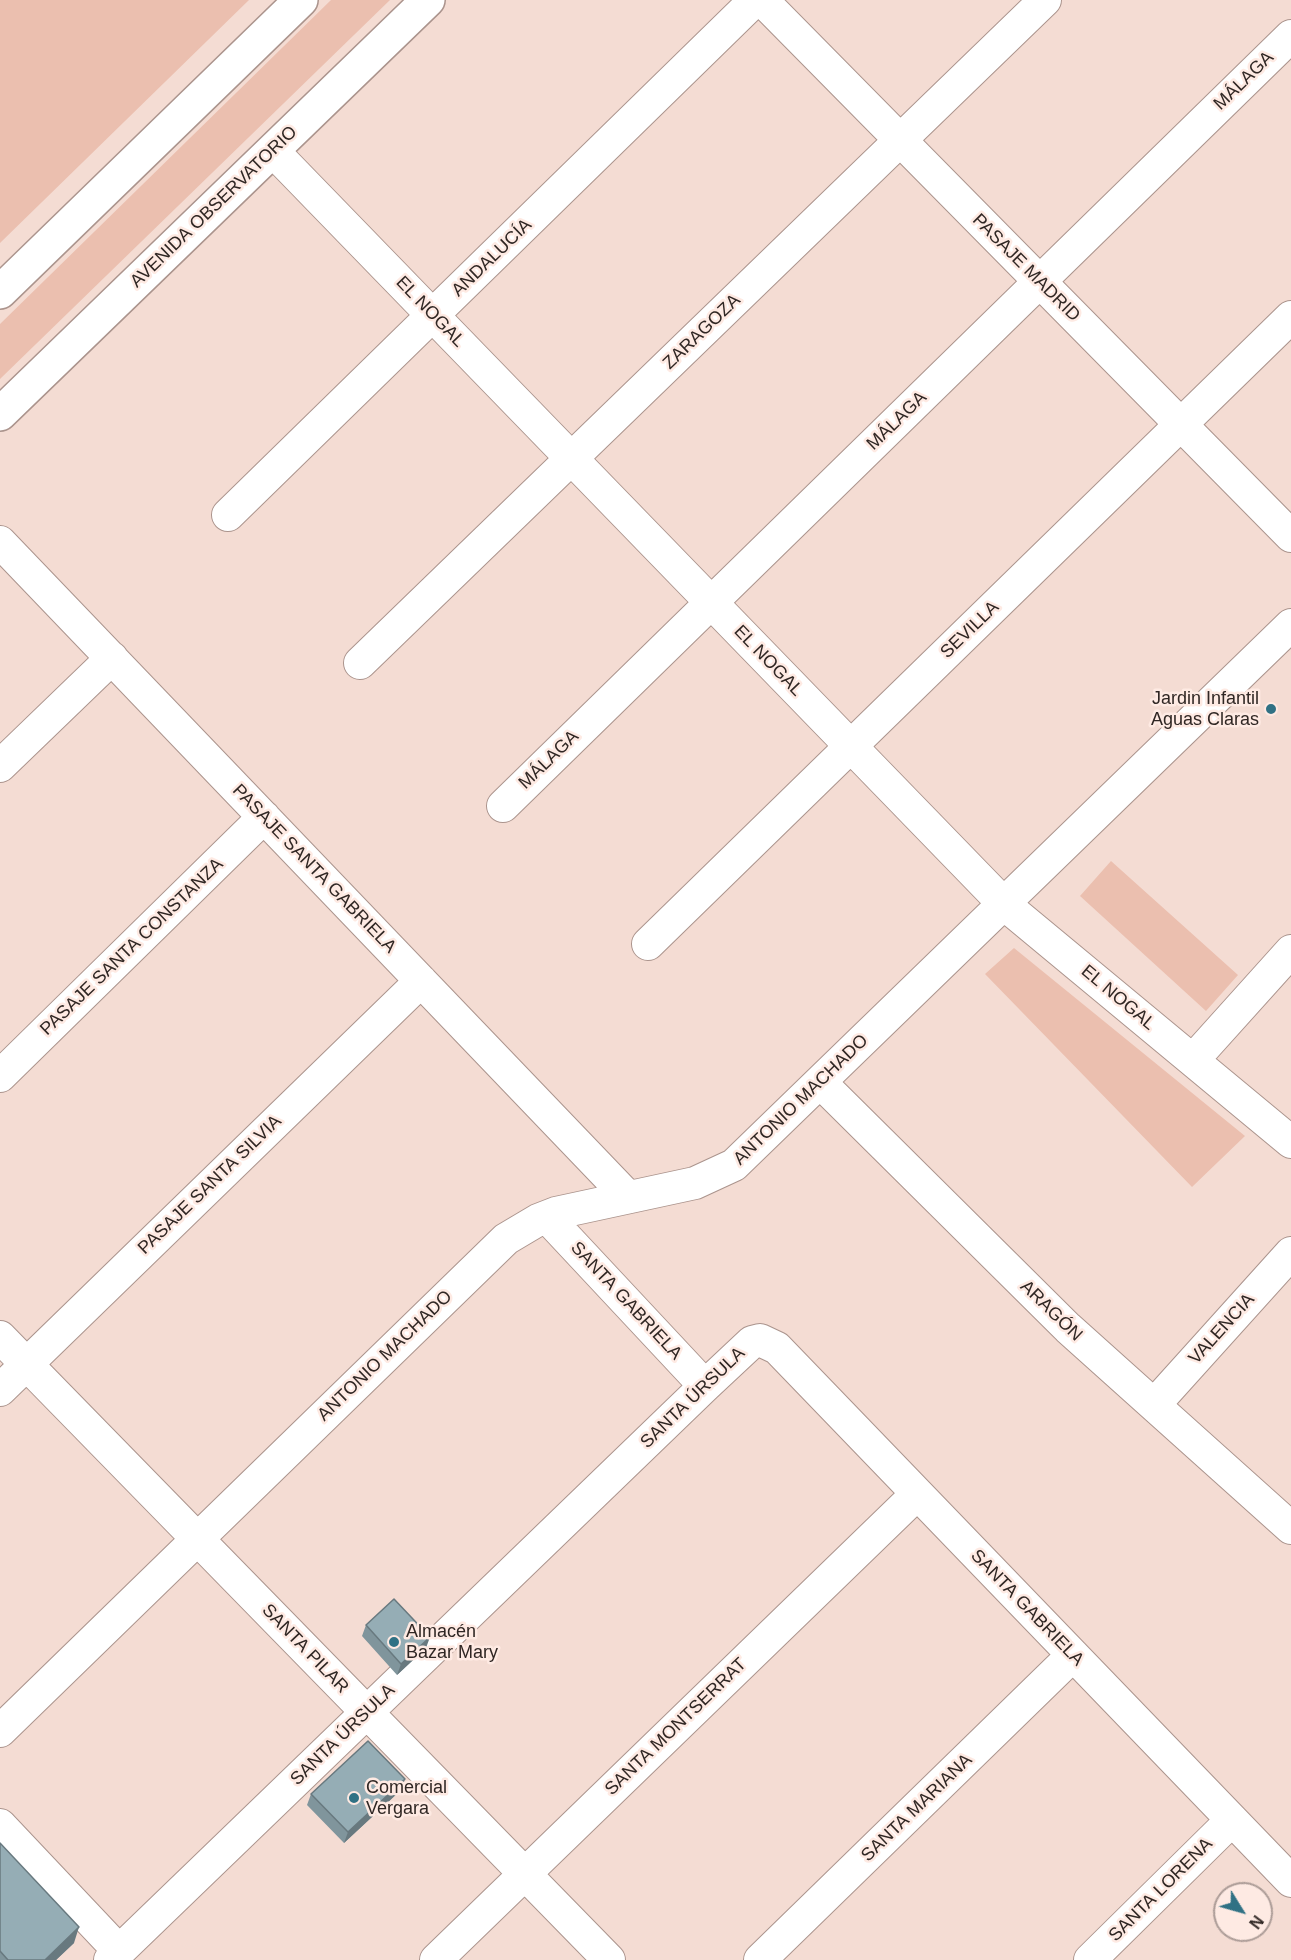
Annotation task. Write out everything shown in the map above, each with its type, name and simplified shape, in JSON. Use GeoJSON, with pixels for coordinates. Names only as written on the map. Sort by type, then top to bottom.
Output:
{"type":"FeatureCollection","features":[{"type":"Feature","properties":{"kind":"main road"},"geometry":{"type":"LineString","coordinates":[[0,292],[301,0]]}},
{"type":"Feature","properties":{"kind":"main road","name":"AVENIDA OBSERVATORIO"},"geometry":{"type":"LineString","coordinates":[[0,414],[428,0]]}},
{"type":"Feature","properties":{"kind":"street","name":"ANDALUCÍA"},"geometry":{"type":"LineString","coordinates":[[228,515],[755,0]]}},
{"type":"Feature","properties":{"kind":"street","name":"PASAJE MADRID"},"geometry":{"type":"LineString","coordinates":[[762,0],[1291,536]]}},
{"type":"Feature","properties":{"kind":"street","name":"ZARAGOZA"},"geometry":{"type":"LineString","coordinates":[[360,663],[1045,0]]}},
{"type":"Feature","properties":{"kind":"street","name":"MÁLAGA"},"geometry":{"type":"LineString","coordinates":[[503,806],[1291,36]]}},
{"type":"Feature","properties":{"kind":"street","name":"EL NOGAL"},"geometry":{"type":"LineString","coordinates":[[273,151],[1005,904],[1291,1142]]}},
{"type":"Feature","properties":{"kind":"street","name":"SEVILLA"},"geometry":{"type":"LineString","coordinates":[[648,944],[1291,317]]}},
{"type":"Feature","properties":{"kind":"street","name":"PASAJE SANTA GABRIELA"},"geometry":{"type":"LineString","coordinates":[[0,542],[628,1197]]}},
{"type":"Feature","properties":{"kind":"street","name":"ANTONIO MACHADO"},"geometry":{"type":"LineString","coordinates":[[0,1731],[491,1252],[522,1228],[547,1217],[694,1183],[721,1173],[746,1155],[1291,625]]}},
{"type":"Feature","properties":{"kind":"street"},"geometry":{"type":"LineString","coordinates":[[0,766],[112,658]]}},
{"type":"Feature","properties":{"kind":"street","name":"PASAJE SANTA CONSTANZA"},"geometry":{"type":"LineString","coordinates":[[0,1076],[264,817]]}},
{"type":"Feature","properties":{"kind":"street"},"geometry":{"type":"LineString","coordinates":[[1193,1060],[1291,951]]}},
{"type":"Feature","properties":{"kind":"street","name":"PASAJE SANTA SILVIA"},"geometry":{"type":"LineString","coordinates":[[0,1390],[421,981]]}},
{"type":"Feature","properties":{"kind":"street","name":"ARAGÓN"},"geometry":{"type":"LineString","coordinates":[[820,1082],[1021,1283],[1291,1528]]}},
{"type":"Feature","properties":{"kind":"street","name":"SANTA GABRIELA"},"geometry":{"type":"LineString","coordinates":[[547,1217],[705,1386]]}},
{"type":"Feature","properties":{"kind":"street","name":"VALENCIA"},"geometry":{"type":"LineString","coordinates":[[1154,1405],[1291,1253]]}},
{"type":"Feature","properties":{"kind":"street","name":"SANTA PILAR"},"geometry":{"type":"LineString","coordinates":[[0,1337],[609,1960]]}},
{"type":"Feature","properties":{"kind":"street","name":"SANTA GABRIELA"},"geometry":{"type":"LineString","coordinates":[[760,1340],[777,1348],[1291,1881]]}},
{"type":"Feature","properties":{"kind":"street","name":"SANTA ÚRSULA"},"geometry":{"type":"LineString","coordinates":[[115,1956],[705,1386],[752,1342],[760,1340]]}},
{"type":"Feature","properties":{"kind":"street","name":"SANTA MONTSERRAT"},"geometry":{"type":"LineString","coordinates":[[436,1960],[917,1494]]}},
{"type":"Feature","properties":{"kind":"street","name":"SANTA MARIANA"},"geometry":{"type":"LineString","coordinates":[[760,1960],[1073,1655]]}},
{"type":"Feature","properties":{"kind":"street","name":"SANTA LORENA"},"geometry":{"type":"LineString","coordinates":[[1090,1960],[1232,1820]]}},
{"type":"Feature","properties":{"kind":"street"},"geometry":{"type":"LineString","coordinates":[[0,1825],[115,1956]]}},
{"type":"Feature","properties":{"kind":"shaded area"},"geometry":{"type":"Polygon","coordinates":[[[0,0],[249,0],[0,243],[0,0]]]}},
{"type":"Feature","properties":{"kind":"shaded area"},"geometry":{"type":"Polygon","coordinates":[[[331,0],[390,0],[0,379],[0,324],[331,0]]]}},
{"type":"Feature","properties":{"kind":"shaded area"},"geometry":{"type":"Polygon","coordinates":[[[1111,861],[1238,975],[1206,1011],[1080,896],[1111,861]]]}},
{"type":"Feature","properties":{"kind":"shaded area"},"geometry":{"type":"Polygon","coordinates":[[[1014,948],[1245,1136],[1192,1187],[985,974],[1014,948]]]}},
{"type":"Feature","properties":{"kind":"building","name":"Almacén Bazar Mary"},"geometry":{"type":"Polygon","coordinates":[[[394,1599],[430,1637],[401,1664],[366,1625],[394,1599]]]}},
{"type":"Feature","properties":{"kind":"building","name":"Comercial Vergara"},"geometry":{"type":"Polygon","coordinates":[[[368,1741],[405,1779],[348,1832],[311,1794],[368,1741]]]}},
{"type":"Feature","properties":{"kind":"building"},"geometry":{"type":"Polygon","coordinates":[[[0,1843],[79,1927],[45,1960],[8,1960],[0,1951],[0,1843]]]}},
{"type":"Feature","properties":{"kind":"place","name":"Jardin Infantil Aguas Claras"},"geometry":{"type":"Point","coordinates":[1271,709]}},
{"type":"Feature","properties":{"kind":"place","name":"Almacén Bazar Mary"},"geometry":{"type":"Point","coordinates":[394,1642]}},
{"type":"Feature","properties":{"kind":"place","name":"Comercial Vergara"},"geometry":{"type":"Point","coordinates":[354,1798]}}]}
